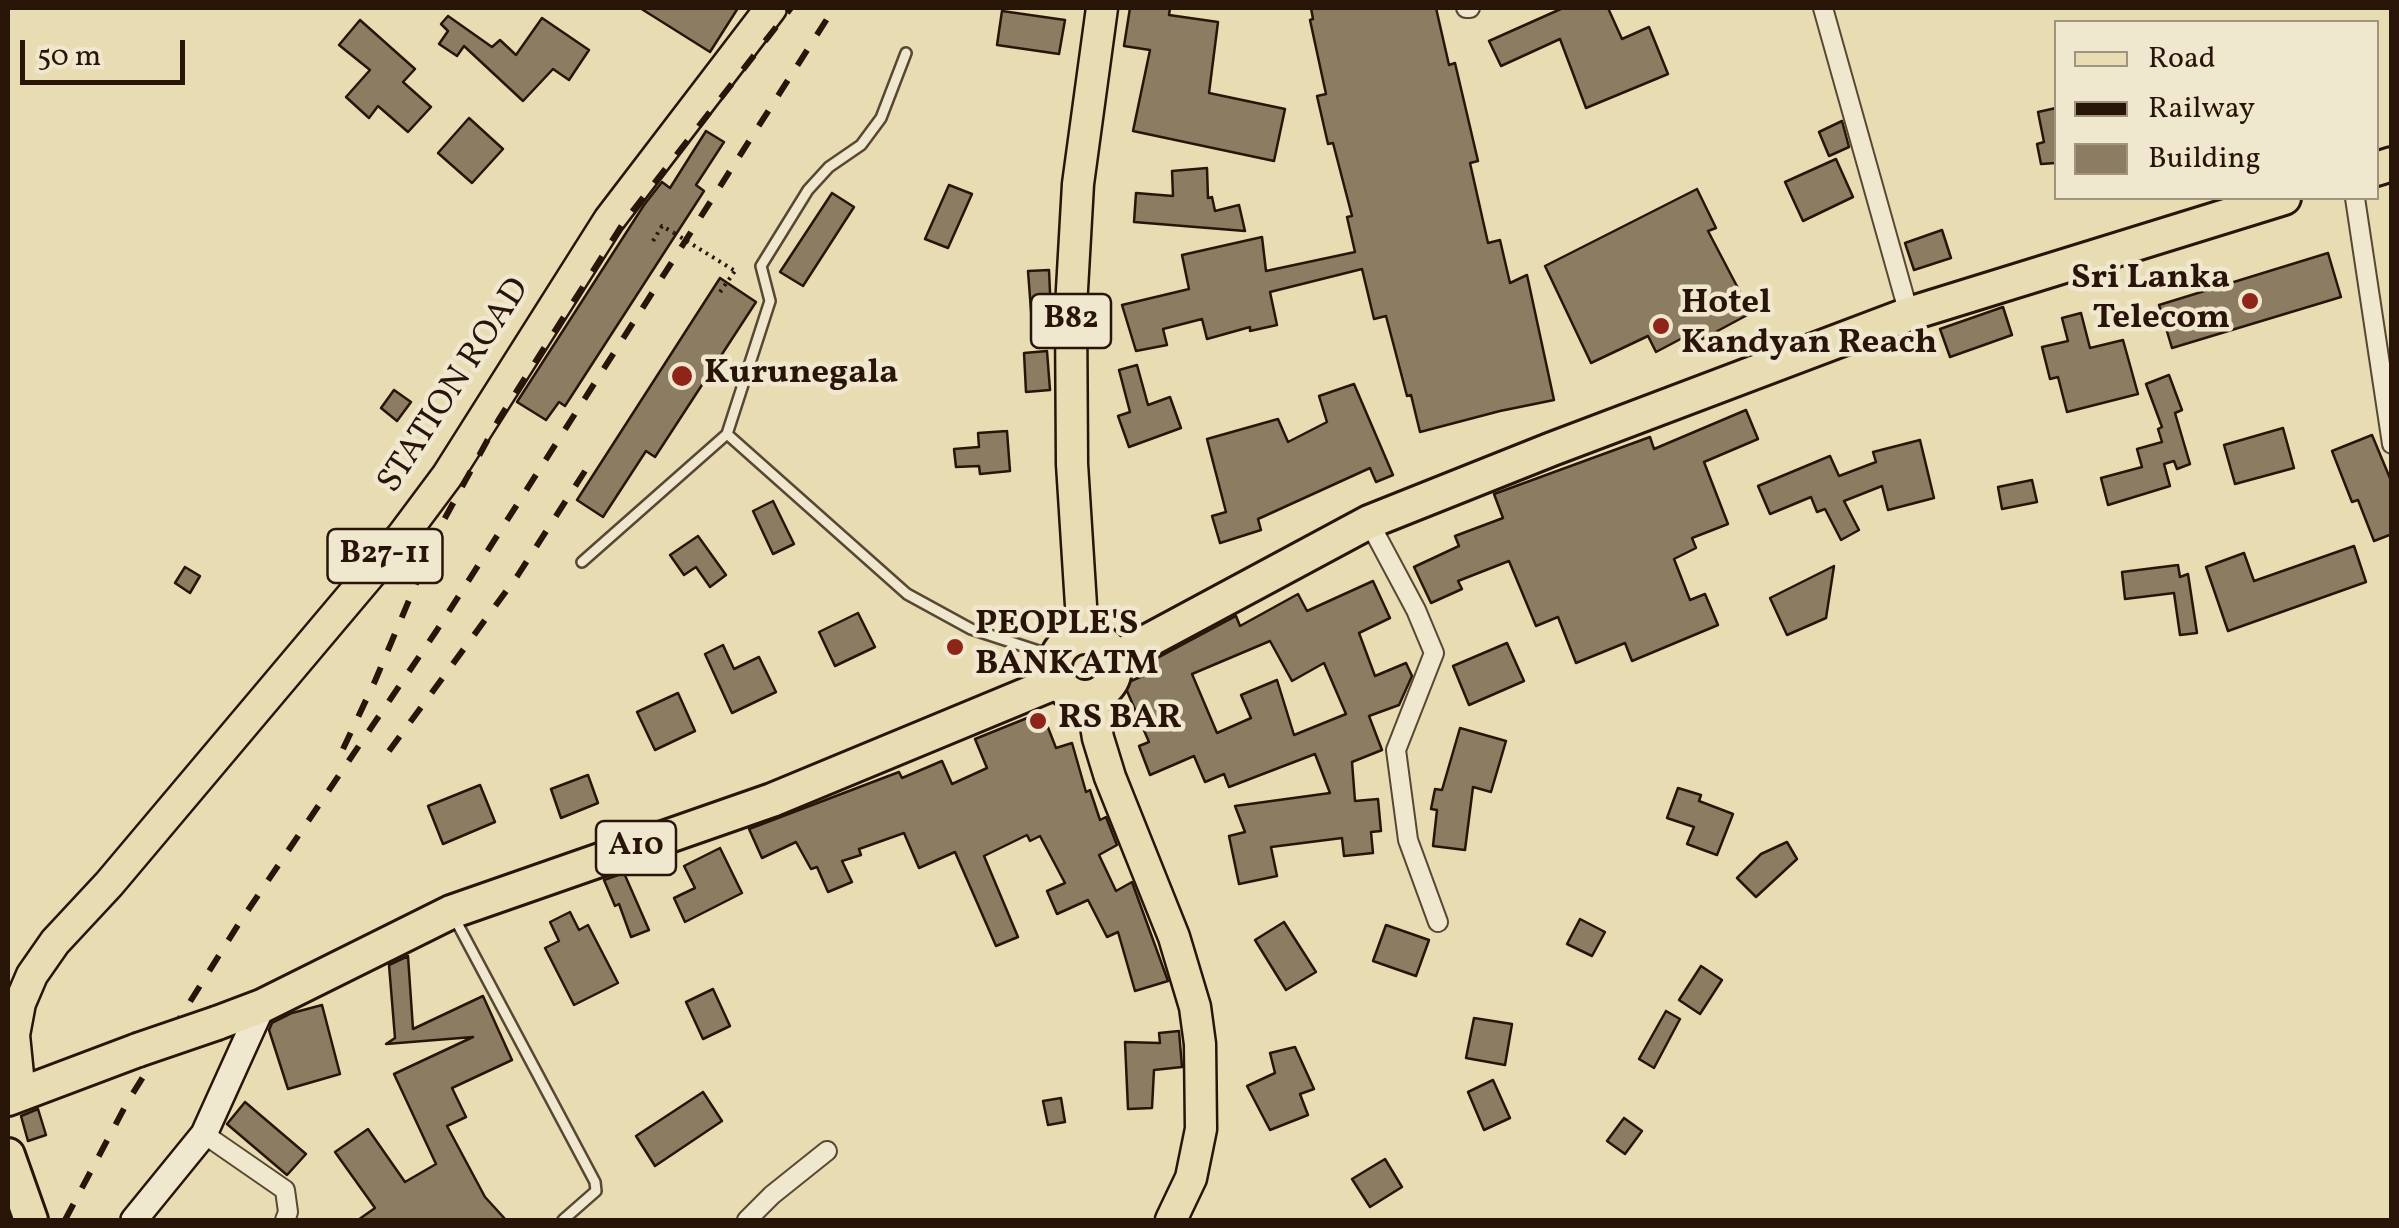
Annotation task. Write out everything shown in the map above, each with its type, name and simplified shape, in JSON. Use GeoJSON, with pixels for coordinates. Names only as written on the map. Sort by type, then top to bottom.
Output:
{"type":"FeatureCollection","features":[{"type":"Feature","properties":{"kind":"highway"},"geometry":{"type":"LineString","coordinates":[[1114,659],[1369,522],[1552,449],[1910,314],[2278,200]]}},
{"type":"Feature","properties":{"kind":"highway"},"geometry":{"type":"LineString","coordinates":[[1083,637],[1102,642],[1114,659],[1110,683],[1092,696],[1072,694],[1058,669],[1067,643],[1083,637]]}},
{"type":"Feature","properties":{"kind":"highway","name":"A10"},"geometry":{"type":"LineString","coordinates":[[14,1097],[262,1006],[451,912],[772,800],[1058,669]]}},
{"type":"Feature","properties":{"kind":"highway"},"geometry":{"type":"LineString","coordinates":[[8,1155],[31,1220]]}},
{"type":"Feature","properties":{"kind":"main road","name":"STATION ROAD"},"geometry":{"type":"LineString","coordinates":[[14,1097],[14,1035],[20,1003],[32,975],[55,942],[109,884],[403,534],[447,476],[609,220],[771,8]]}},
{"type":"Feature","properties":{"kind":"main road","name":"B82"},"geometry":{"type":"LineString","coordinates":[[1083,637],[1072,464],[1071,307],[1078,184],[1102,8]]}},
{"type":"Feature","properties":{"kind":"main road"},"geometry":{"type":"LineString","coordinates":[[1092,696],[1098,738],[1110,776],[1174,937],[1195,1007],[1200,1044],[1201,1129],[1191,1178],[1171,1220]]}},
{"type":"Feature","properties":{"kind":"street"},"geometry":{"type":"LineString","coordinates":[[1823,8],[1910,314]]}},
{"type":"Feature","properties":{"kind":"street"},"geometry":{"type":"LineString","coordinates":[[2356,200],[2392,444]]}},
{"type":"Feature","properties":{"kind":"street"},"geometry":{"type":"LineString","coordinates":[[1369,522],[1416,610],[1434,654],[1396,750],[1408,840],[1438,922]]}},
{"type":"Feature","properties":{"kind":"street"},"geometry":{"type":"LineString","coordinates":[[134,1220],[204,1134],[262,1006]]}},
{"type":"Feature","properties":{"kind":"street"},"geometry":{"type":"LineString","coordinates":[[204,1134],[285,1190],[285,1220]]}},
{"type":"Feature","properties":{"kind":"street"},"geometry":{"type":"LineString","coordinates":[[747,1220],[828,1151]]}},
{"type":"Feature","properties":{"kind":"lane"},"geometry":{"type":"LineString","coordinates":[[582,562],[727,434],[770,301],[762,266],[808,190],[829,167],[861,146],[881,118],[906,53]]}},
{"type":"Feature","properties":{"kind":"lane"},"geometry":{"type":"LineString","coordinates":[[727,434],[907,594],[971,630],[1058,669]]}},
{"type":"Feature","properties":{"kind":"lane"},"geometry":{"type":"LineString","coordinates":[[451,912],[482,963],[595,1182],[596,1191],[562,1220]]}},
{"type":"Feature","properties":{"kind":"path"},"geometry":{"type":"LineString","coordinates":[[653,241],[662,226],[735,271],[720,292]]}},
{"type":"Feature","properties":{"kind":"building"},"geometry":{"type":"Polygon","coordinates":[[[640,8],[738,8],[710,52],[640,8]]]}},
{"type":"Feature","properties":{"kind":"building"},"geometry":{"type":"Polygon","coordinates":[[[1130,8],[1170,8],[1169,15],[1218,22],[1209,93],[1285,109],[1274,161],[1133,131],[1150,50],[1124,46],[1130,8]]]}},
{"type":"Feature","properties":{"kind":"building"},"geometry":{"type":"Polygon","coordinates":[[[1311,8],[1436,8],[1449,65],[1455,63],[1478,161],[1470,163],[1488,243],[1500,240],[1510,283],[1527,275],[1554,400],[1420,432],[1386,316],[1374,319],[1362,269],[1270,292],[1277,325],[1250,331],[1250,327],[1207,339],[1202,319],[1163,329],[1167,345],[1136,351],[1122,305],[1189,289],[1182,255],[1262,237],[1266,271],[1355,252],[1347,217],[1352,216],[1317,96],[1326,94],[1310,20],[1311,8]]]}},
{"type":"Feature","properties":{"kind":"building"},"geometry":{"type":"Polygon","coordinates":[[[1563,8],[1608,8],[1622,39],[1649,27],[1668,74],[1586,108],[1560,39],[1501,66],[1489,41],[1563,8]]]}},
{"type":"Feature","properties":{"kind":"building"},"geometry":{"type":"Polygon","coordinates":[[[1002,11],[1065,20],[1059,54],[997,45],[1002,11]]]}},
{"type":"Feature","properties":{"kind":"building"},"geometry":{"type":"Polygon","coordinates":[[[448,16],[492,47],[500,40],[516,55],[542,18],[589,50],[569,80],[553,69],[523,101],[464,46],[457,56],[439,44],[448,31],[441,24],[448,16]]]}},
{"type":"Feature","properties":{"kind":"building"},"geometry":{"type":"Polygon","coordinates":[[[360,20],[415,69],[403,82],[431,107],[408,132],[378,106],[369,118],[346,97],[370,70],[339,45],[360,20]]]}},
{"type":"Feature","properties":{"kind":"building"},"geometry":{"type":"Polygon","coordinates":[[[2054,108],[2054,163],[2041,164],[2037,144],[2044,142],[2038,112],[2054,108]]]}},
{"type":"Feature","properties":{"kind":"building"},"geometry":{"type":"Polygon","coordinates":[[[469,118],[503,149],[472,183],[438,153],[469,118]]]}},
{"type":"Feature","properties":{"kind":"building"},"geometry":{"type":"Polygon","coordinates":[[[1842,121],[1849,147],[1829,156],[1819,132],[1842,121]]]}},
{"type":"Feature","properties":{"kind":"building"},"geometry":{"type":"Polygon","coordinates":[[[706,131],[724,142],[696,185],[704,191],[565,406],[559,402],[546,420],[517,402],[644,205],[662,182],[670,188],[706,131]]]}},
{"type":"Feature","properties":{"kind":"building"},"geometry":{"type":"Polygon","coordinates":[[[1836,159],[1853,197],[1803,221],[1785,182],[1836,159]]]}},
{"type":"Feature","properties":{"kind":"building"},"geometry":{"type":"Polygon","coordinates":[[[1207,168],[1208,198],[1212,197],[1215,211],[1239,205],[1245,231],[1134,222],[1136,193],[1173,196],[1172,171],[1207,168]]]}},
{"type":"Feature","properties":{"kind":"building"},"geometry":{"type":"Polygon","coordinates":[[[949,185],[972,194],[948,248],[925,239],[949,185]]]}},
{"type":"Feature","properties":{"kind":"building"},"geometry":{"type":"Polygon","coordinates":[[[1697,189],[1716,228],[1708,231],[1751,313],[1697,342],[1692,333],[1656,352],[1648,336],[1591,363],[1545,266],[1697,189]]]}},
{"type":"Feature","properties":{"kind":"building"},"geometry":{"type":"Polygon","coordinates":[[[832,193],[854,207],[803,286],[780,272],[832,193]]]}},
{"type":"Feature","properties":{"kind":"building"},"geometry":{"type":"Polygon","coordinates":[[[1942,230],[1951,258],[1914,270],[1905,243],[1942,230]]]}},
{"type":"Feature","properties":{"kind":"building","name":"Sri Lanka Telecom"},"geometry":{"type":"Polygon","coordinates":[[[2328,253],[2341,297],[2172,348],[2159,305],[2328,253]]]}},
{"type":"Feature","properties":{"kind":"building"},"geometry":{"type":"Polygon","coordinates":[[[1049,270],[1052,336],[1033,337],[1028,271],[1049,270]]]}},
{"type":"Feature","properties":{"kind":"building","name":"Kurunegala"},"geometry":{"type":"Polygon","coordinates":[[[720,278],[756,302],[655,457],[646,451],[603,517],[577,500],[720,278]]]}},
{"type":"Feature","properties":{"kind":"building"},"geometry":{"type":"Polygon","coordinates":[[[2003,307],[2012,335],[1950,357],[1940,329],[2003,307]]]}},
{"type":"Feature","properties":{"kind":"building"},"geometry":{"type":"Polygon","coordinates":[[[2081,313],[2090,348],[2123,340],[2138,394],[2067,412],[2058,377],[2050,379],[2042,347],[2068,341],[2062,318],[2081,313]]]}},
{"type":"Feature","properties":{"kind":"building"},"geometry":{"type":"Polygon","coordinates":[[[1047,351],[1050,390],[1026,392],[1024,353],[1047,351]]]}},
{"type":"Feature","properties":{"kind":"building"},"geometry":{"type":"Polygon","coordinates":[[[1137,365],[1148,405],[1170,397],[1181,428],[1129,447],[1118,416],[1130,412],[1119,370],[1137,365]]]}},
{"type":"Feature","properties":{"kind":"building"},"geometry":{"type":"Polygon","coordinates":[[[2169,375],[2182,410],[2175,413],[2190,464],[2177,469],[2174,461],[2164,464],[2170,486],[2108,505],[2101,478],[2142,467],[2137,449],[2162,442],[2158,429],[2162,427],[2146,384],[2169,375]]]}},
{"type":"Feature","properties":{"kind":"building"},"geometry":{"type":"Polygon","coordinates":[[[1354,384],[1393,475],[1376,482],[1370,468],[1258,519],[1261,530],[1220,543],[1212,516],[1226,512],[1207,439],[1278,419],[1288,442],[1327,422],[1319,396],[1354,384]]]}},
{"type":"Feature","properties":{"kind":"building"},"geometry":{"type":"Polygon","coordinates":[[[394,390],[411,402],[397,421],[381,408],[394,390]]]}},
{"type":"Feature","properties":{"kind":"building"},"geometry":{"type":"Polygon","coordinates":[[[1746,410],[1758,439],[1704,462],[1728,524],[1692,538],[1696,548],[1674,559],[1690,600],[1705,594],[1718,625],[1632,661],[1625,643],[1576,663],[1558,617],[1536,626],[1509,561],[1458,581],[1462,589],[1431,603],[1414,567],[1459,546],[1455,536],[1503,518],[1494,494],[1650,437],[1654,449],[1746,410]]]}},
{"type":"Feature","properties":{"kind":"building"},"geometry":{"type":"Polygon","coordinates":[[[2283,428],[2294,468],[2235,484],[2224,445],[2283,428]]]}},
{"type":"Feature","properties":{"kind":"building"},"geometry":{"type":"Polygon","coordinates":[[[1007,431],[1010,471],[980,474],[979,466],[956,467],[954,449],[979,447],[978,433],[1007,431]]]}},
{"type":"Feature","properties":{"kind":"building"},"geometry":{"type":"Polygon","coordinates":[[[2372,435],[2392,483],[2392,534],[2374,541],[2358,500],[2352,502],[2332,451],[2372,435]]]}},
{"type":"Feature","properties":{"kind":"building"},"geometry":{"type":"Polygon","coordinates":[[[1920,440],[1934,498],[1888,510],[1882,486],[1844,501],[1859,530],[1841,540],[1825,509],[1817,512],[1811,497],[1770,514],[1758,486],[1830,456],[1839,476],[1876,462],[1873,452],[1920,440]]]}},
{"type":"Feature","properties":{"kind":"building"},"geometry":{"type":"Polygon","coordinates":[[[2032,480],[2037,502],[2002,509],[1998,487],[2032,480]]]}},
{"type":"Feature","properties":{"kind":"building"},"geometry":{"type":"Polygon","coordinates":[[[773,501],[794,544],[773,554],[753,511],[773,501]]]}},
{"type":"Feature","properties":{"kind":"building"},"geometry":{"type":"Polygon","coordinates":[[[698,536],[726,575],[710,587],[696,567],[684,575],[670,555],[698,536]]]}},
{"type":"Feature","properties":{"kind":"building"},"geometry":{"type":"Polygon","coordinates":[[[2354,546],[2366,582],[2228,631],[2206,567],[2244,553],[2254,581],[2354,546]]]}},
{"type":"Feature","properties":{"kind":"building"},"geometry":{"type":"Polygon","coordinates":[[[2178,565],[2180,577],[2188,574],[2197,633],[2180,635],[2174,593],[2125,599],[2122,572],[2178,565]]]}},
{"type":"Feature","properties":{"kind":"building"},"geometry":{"type":"Polygon","coordinates":[[[1834,566],[1826,618],[1787,635],[1770,598],[1834,566]]]}},
{"type":"Feature","properties":{"kind":"building"},"geometry":{"type":"Polygon","coordinates":[[[185,567],[200,576],[190,593],[175,583],[185,567]]]}},
{"type":"Feature","properties":{"kind":"building"},"geometry":{"type":"Polygon","coordinates":[[[1373,581],[1390,618],[1359,633],[1375,676],[1406,663],[1412,676],[1399,705],[1369,716],[1382,750],[1352,762],[1355,801],[1378,799],[1381,831],[1371,832],[1373,853],[1344,856],[1342,838],[1271,847],[1277,876],[1239,884],[1229,836],[1245,832],[1235,806],[1330,793],[1315,754],[1229,787],[1224,774],[1205,782],[1194,756],[1150,775],[1139,746],[1149,742],[1124,684],[1152,672],[1148,663],[1236,616],[1240,626],[1298,594],[1307,611],[1373,581]],[[1270,641],[1192,674],[1217,733],[1251,718],[1241,695],[1277,680],[1294,735],[1346,714],[1324,663],[1292,681],[1270,641]]]}},
{"type":"Feature","properties":{"kind":"building"},"geometry":{"type":"Polygon","coordinates":[[[858,613],[875,647],[835,666],[819,632],[858,613]]]}},
{"type":"Feature","properties":{"kind":"building"},"geometry":{"type":"Polygon","coordinates":[[[1507,643],[1524,681],[1469,705],[1453,666],[1507,643]]]}},
{"type":"Feature","properties":{"kind":"building"},"geometry":{"type":"Polygon","coordinates":[[[723,645],[734,669],[759,657],[776,692],[732,713],[705,654],[723,645]]]}},
{"type":"Feature","properties":{"kind":"building"},"geometry":{"type":"Polygon","coordinates":[[[678,693],[695,731],[655,750],[637,712],[678,693]]]}},
{"type":"Feature","properties":{"kind":"building"},"geometry":{"type":"Polygon","coordinates":[[[1042,712],[1056,748],[1072,743],[1086,792],[1090,790],[1100,820],[1106,817],[1117,845],[1099,855],[1116,891],[1132,882],[1168,981],[1135,991],[1118,932],[1107,937],[1088,900],[1057,914],[1047,891],[1065,883],[1040,836],[1030,841],[1027,835],[984,856],[1018,937],[996,946],[955,852],[919,868],[904,833],[859,849],[861,855],[842,861],[852,882],[828,892],[817,867],[811,869],[796,842],[762,858],[749,829],[899,772],[902,778],[942,761],[952,784],[987,768],[975,739],[1042,712]]]}},
{"type":"Feature","properties":{"kind":"building"},"geometry":{"type":"Polygon","coordinates":[[[1460,728],[1506,741],[1491,792],[1473,787],[1465,850],[1433,846],[1437,810],[1431,809],[1435,789],[1442,790],[1460,728]]]}},
{"type":"Feature","properties":{"kind":"building"},"geometry":{"type":"Polygon","coordinates":[[[588,775],[598,803],[561,818],[551,789],[588,775]]]}},
{"type":"Feature","properties":{"kind":"building"},"geometry":{"type":"Polygon","coordinates":[[[480,785],[495,822],[443,844],[428,806],[480,785]]]}},
{"type":"Feature","properties":{"kind":"building"},"geometry":{"type":"Polygon","coordinates":[[[1678,788],[1701,795],[1699,801],[1733,814],[1717,855],[1687,844],[1694,827],[1667,818],[1678,788]]]}},
{"type":"Feature","properties":{"kind":"building"},"geometry":{"type":"Polygon","coordinates":[[[1787,842],[1797,859],[1756,897],[1737,878],[1761,854],[1787,842]]]}},
{"type":"Feature","properties":{"kind":"building"},"geometry":{"type":"Polygon","coordinates":[[[720,848],[742,893],[685,922],[674,898],[695,888],[684,866],[720,848]]]}},
{"type":"Feature","properties":{"kind":"building"},"geometry":{"type":"Polygon","coordinates":[[[624,873],[649,930],[631,937],[619,904],[615,906],[604,880],[624,873]]]}},
{"type":"Feature","properties":{"kind":"building"},"geometry":{"type":"Polygon","coordinates":[[[570,912],[579,930],[588,925],[618,983],[574,1005],[545,948],[559,941],[550,922],[570,912]]]}},
{"type":"Feature","properties":{"kind":"building"},"geometry":{"type":"Polygon","coordinates":[[[1580,919],[1605,932],[1592,956],[1567,944],[1580,919]]]}},
{"type":"Feature","properties":{"kind":"building"},"geometry":{"type":"Polygon","coordinates":[[[1284,922],[1316,972],[1286,990],[1255,940],[1284,922]]]}},
{"type":"Feature","properties":{"kind":"building"},"geometry":{"type":"Polygon","coordinates":[[[1386,925],[1429,940],[1416,976],[1373,961],[1386,925]]]}},
{"type":"Feature","properties":{"kind":"building"},"geometry":{"type":"Polygon","coordinates":[[[408,956],[413,1029],[483,996],[512,1060],[452,1088],[466,1117],[447,1126],[485,1197],[506,1220],[358,1220],[375,1208],[335,1152],[368,1129],[405,1182],[436,1164],[394,1074],[473,1037],[386,1044],[395,1038],[389,965],[408,956]]]}},
{"type":"Feature","properties":{"kind":"building"},"geometry":{"type":"Polygon","coordinates":[[[1701,966],[1722,980],[1700,1014],[1679,1000],[1701,966]]]}},
{"type":"Feature","properties":{"kind":"building"},"geometry":{"type":"Polygon","coordinates":[[[713,989],[730,1026],[703,1039],[686,1002],[713,989]]]}},
{"type":"Feature","properties":{"kind":"building"},"geometry":{"type":"Polygon","coordinates":[[[322,1005],[340,1074],[288,1089],[269,1030],[272,1023],[292,1013],[322,1005]]]}},
{"type":"Feature","properties":{"kind":"building"},"geometry":{"type":"Polygon","coordinates":[[[1666,1011],[1680,1019],[1654,1068],[1639,1059],[1666,1011]]]}},
{"type":"Feature","properties":{"kind":"building"},"geometry":{"type":"Polygon","coordinates":[[[1474,1018],[1512,1024],[1505,1065],[1466,1058],[1474,1018]]]}},
{"type":"Feature","properties":{"kind":"building"},"geometry":{"type":"Polygon","coordinates":[[[1179,1031],[1182,1067],[1154,1070],[1152,1108],[1128,1109],[1125,1042],[1160,1043],[1159,1033],[1179,1031]]]}},
{"type":"Feature","properties":{"kind":"building"},"geometry":{"type":"Polygon","coordinates":[[[1295,1047],[1314,1089],[1300,1094],[1308,1115],[1270,1130],[1247,1086],[1275,1073],[1270,1053],[1295,1047]]]}},
{"type":"Feature","properties":{"kind":"building"},"geometry":{"type":"Polygon","coordinates":[[[1493,1080],[1510,1118],[1484,1130],[1468,1092],[1493,1080]]]}},
{"type":"Feature","properties":{"kind":"building"},"geometry":{"type":"Polygon","coordinates":[[[703,1092],[722,1121],[655,1166],[636,1136],[703,1092]]]}},
{"type":"Feature","properties":{"kind":"building"},"geometry":{"type":"Polygon","coordinates":[[[1061,1098],[1065,1122],[1048,1125],[1043,1101],[1061,1098]]]}},
{"type":"Feature","properties":{"kind":"building"},"geometry":{"type":"Polygon","coordinates":[[[245,1102],[306,1154],[287,1175],[227,1124],[245,1102]]]}},
{"type":"Feature","properties":{"kind":"building"},"geometry":{"type":"Polygon","coordinates":[[[38,1109],[46,1135],[28,1141],[21,1116],[38,1109]]]}},
{"type":"Feature","properties":{"kind":"building"},"geometry":{"type":"Polygon","coordinates":[[[1624,1118],[1642,1131],[1625,1154],[1607,1141],[1624,1118]]]}},
{"type":"Feature","properties":{"kind":"building"},"geometry":{"type":"Polygon","coordinates":[[[1385,1159],[1402,1187],[1370,1207],[1352,1179],[1385,1159]]]}},
{"type":"Feature","properties":{"kind":"railway"},"geometry":{"type":"LineString","coordinates":[[343,749],[439,529],[499,419],[624,222],[791,8]]}},
{"type":"Feature","properties":{"kind":"railway"},"geometry":{"type":"LineString","coordinates":[[65,1220],[128,1101],[238,925],[437,630],[834,8]]}},
{"type":"Feature","properties":{"kind":"railway"},"geometry":{"type":"LineString","coordinates":[[389,751],[518,575],[585,471]]}},
{"type":"Feature","properties":{"kind":"place","name":"Sri Lanka Telecom"},"geometry":{"type":"Point","coordinates":[2250,301]}},
{"type":"Feature","properties":{"kind":"place","name":"Hotel Kandyan Reach"},"geometry":{"type":"Point","coordinates":[1661,326]}},
{"type":"Feature","properties":{"kind":"place","name":"Kurunegala"},"geometry":{"type":"Point","coordinates":[682,376]}},
{"type":"Feature","properties":{"kind":"place","name":"PEOPLE'S BANK ATM"},"geometry":{"type":"Point","coordinates":[955,647]}},
{"type":"Feature","properties":{"kind":"place","name":"RS BAR"},"geometry":{"type":"Point","coordinates":[1038,721]}}]}
